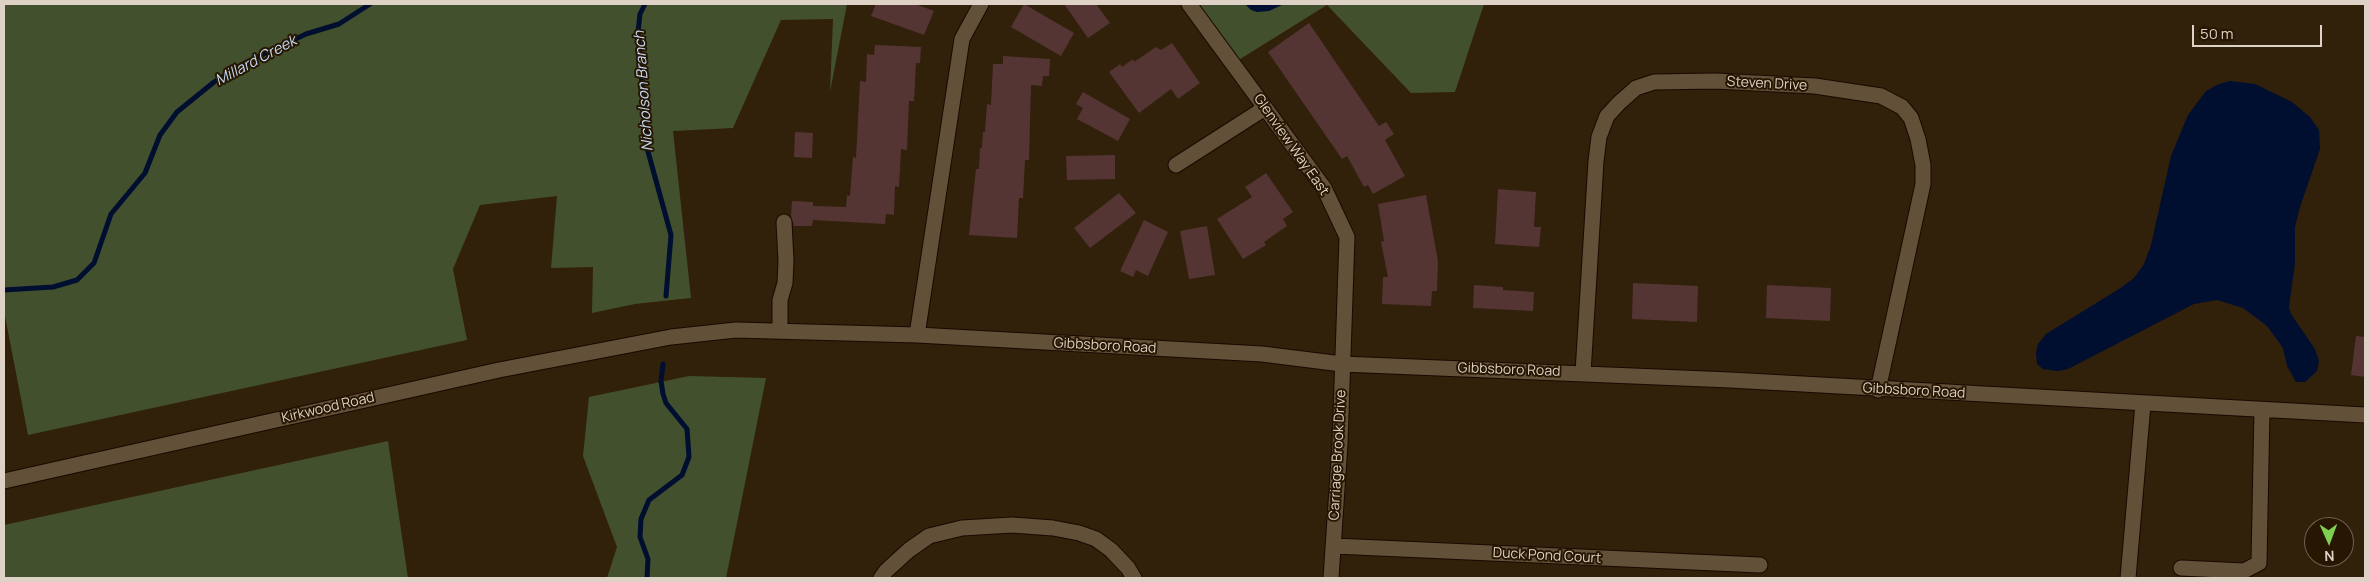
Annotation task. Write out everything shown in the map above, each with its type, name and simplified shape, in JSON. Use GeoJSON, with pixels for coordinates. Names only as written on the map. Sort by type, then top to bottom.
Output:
{"type":"FeatureCollection","features":[{"type":"Feature","properties":{"kind":"street"},"geometry":{"type":"LineString","coordinates":[[917,334],[962,39],[981,4]]}},
{"type":"Feature","properties":{"kind":"street","name":"Glenview Way East"},"geometry":{"type":"LineString","coordinates":[[1189,4],[1324,188],[1347,237],[1342,364]]}},
{"type":"Feature","properties":{"kind":"street","name":"Steven Drive"},"geometry":{"type":"LineString","coordinates":[[1583,373],[1596,161],[1599,137],[1607,116],[1636,88],[1654,82],[1715,81],[1814,86],[1881,96],[1902,107],[1911,118],[1918,139],[1923,165],[1923,184],[1878,390]]}},
{"type":"Feature","properties":{"kind":"street"},"geometry":{"type":"LineString","coordinates":[[1176,165],[1265,108]]}},
{"type":"Feature","properties":{"kind":"street"},"geometry":{"type":"LineString","coordinates":[[780,331],[780,300],[785,283],[786,262],[784,222]]}},
{"type":"Feature","properties":{"kind":"street","name":"Gibbsboro Road"},"geometry":{"type":"LineString","coordinates":[[654,340],[736,330],[917,334],[1262,354],[1342,364],[1583,373],[2365,415]]}},
{"type":"Feature","properties":{"kind":"street","name":"Kirkwood Road"},"geometry":{"type":"LineString","coordinates":[[4,481],[499,370],[654,340]]}},
{"type":"Feature","properties":{"kind":"street","name":"Carriage Brook Drive"},"geometry":{"type":"LineString","coordinates":[[1330,578],[1334,546],[1342,364]]}},
{"type":"Feature","properties":{"kind":"street"},"geometry":{"type":"LineString","coordinates":[[2128,578],[2143,404]]}},
{"type":"Feature","properties":{"kind":"street"},"geometry":{"type":"LineString","coordinates":[[2181,568],[2244,571],[2259,563],[2262,410]]}},
{"type":"Feature","properties":{"kind":"street"},"geometry":{"type":"LineString","coordinates":[[881,578],[897,560],[929,536],[962,528],[1012,525],[1079,532],[1096,539],[1111,550],[1128,568],[1134,578]]}},
{"type":"Feature","properties":{"kind":"street","name":"Duck Pond Court"},"geometry":{"type":"LineString","coordinates":[[1334,546],[1760,565]]}},
{"type":"Feature","properties":{"kind":"green space"},"geometry":{"type":"Polygon","coordinates":[[[4,4],[847,4],[830,92],[833,19],[781,20],[733,128],[673,131],[691,298],[635,304],[592,313],[593,267],[551,268],[557,196],[480,205],[453,269],[467,340],[28,435],[4,311],[4,4]]]}},
{"type":"Feature","properties":{"kind":"green space"},"geometry":{"type":"Polygon","coordinates":[[[1194,4],[1484,4],[1455,92],[1411,93],[1327,5],[1237,61],[1194,4]]]}},
{"type":"Feature","properties":{"kind":"green space"},"geometry":{"type":"Polygon","coordinates":[[[689,376],[766,378],[726,578],[607,578],[617,547],[583,456],[589,397],[689,376]]]}},
{"type":"Feature","properties":{"kind":"green space"},"geometry":{"type":"Polygon","coordinates":[[[388,441],[408,578],[4,578],[4,525],[388,441]]]}},
{"type":"Feature","properties":{"kind":"water"},"geometry":{"type":"Polygon","coordinates":[[[1245,4],[1284,4],[1269,11],[1257,12],[1251,10],[1245,4]]]}},
{"type":"Feature","properties":{"kind":"water"},"geometry":{"type":"Polygon","coordinates":[[[2230,81],[2255,84],[2292,102],[2310,117],[2319,130],[2320,149],[2295,227],[2295,263],[2289,307],[2291,314],[2315,349],[2319,361],[2317,371],[2305,382],[2296,382],[2287,366],[2283,348],[2267,326],[2243,308],[2217,300],[2194,304],[2068,369],[2058,371],[2043,369],[2037,364],[2036,353],[2038,344],[2046,334],[2119,289],[2134,278],[2144,264],[2151,245],[2171,156],[2188,115],[2206,91],[2230,81]]]}},
{"type":"Feature","properties":{"kind":"building"},"geometry":{"type":"Polygon","coordinates":[[[876,4],[915,4],[934,11],[924,35],[871,16],[876,4]]]}},
{"type":"Feature","properties":{"kind":"building"},"geometry":{"type":"Polygon","coordinates":[[[1024,4],[1074,33],[1061,56],[1011,27],[1024,4]]]}},
{"type":"Feature","properties":{"kind":"building"},"geometry":{"type":"Polygon","coordinates":[[[1064,4],[1096,4],[1110,23],[1088,38],[1064,4]]]}},
{"type":"Feature","properties":{"kind":"building"},"geometry":{"type":"Polygon","coordinates":[[[1309,23],[1379,126],[1386,122],[1394,134],[1385,140],[1405,176],[1373,194],[1368,185],[1364,187],[1347,156],[1342,159],[1268,52],[1309,23]]]}},
{"type":"Feature","properties":{"kind":"building"},"geometry":{"type":"Polygon","coordinates":[[[1172,43],[1200,83],[1178,99],[1171,89],[1139,113],[1109,72],[1120,64],[1122,67],[1133,59],[1134,62],[1156,47],[1161,50],[1172,43]]]}},
{"type":"Feature","properties":{"kind":"building"},"geometry":{"type":"Polygon","coordinates":[[[875,45],[921,47],[920,63],[916,63],[914,101],[909,101],[907,150],[901,149],[899,187],[895,186],[894,215],[886,214],[885,224],[813,220],[812,226],[794,226],[791,216],[792,201],[813,202],[813,206],[846,207],[847,195],[850,196],[853,157],[856,158],[860,81],[866,82],[867,54],[874,55],[875,45]]]}},
{"type":"Feature","properties":{"kind":"building"},"geometry":{"type":"Polygon","coordinates":[[[1003,56],[1050,59],[1049,76],[1043,76],[1042,86],[1031,85],[1029,160],[1025,160],[1023,198],[1019,198],[1017,238],[969,235],[976,169],[979,169],[980,148],[982,148],[983,132],[985,132],[987,104],[991,105],[993,64],[1003,64],[1003,56]]]}},
{"type":"Feature","properties":{"kind":"building"},"geometry":{"type":"Polygon","coordinates":[[[1083,92],[1130,119],[1118,141],[1077,119],[1083,108],[1076,104],[1083,92]]]}},
{"type":"Feature","properties":{"kind":"building"},"geometry":{"type":"Polygon","coordinates":[[[795,132],[813,133],[812,158],[794,157],[795,132]]]}},
{"type":"Feature","properties":{"kind":"building"},"geometry":{"type":"Polygon","coordinates":[[[1115,155],[1115,179],[1067,180],[1066,156],[1115,155]]]}},
{"type":"Feature","properties":{"kind":"building"},"geometry":{"type":"Polygon","coordinates":[[[1266,173],[1293,212],[1283,219],[1287,226],[1264,242],[1266,245],[1243,259],[1217,219],[1252,197],[1245,187],[1266,173]]]}},
{"type":"Feature","properties":{"kind":"building"},"geometry":{"type":"Polygon","coordinates":[[[1498,189],[1536,192],[1534,227],[1541,227],[1539,247],[1495,244],[1498,189]]]}},
{"type":"Feature","properties":{"kind":"building"},"geometry":{"type":"Polygon","coordinates":[[[1119,193],[1136,213],[1090,248],[1074,228],[1119,193]]]}},
{"type":"Feature","properties":{"kind":"building"},"geometry":{"type":"Polygon","coordinates":[[[1426,195],[1438,261],[1437,291],[1432,291],[1431,306],[1382,304],[1383,277],[1388,277],[1381,242],[1384,241],[1378,204],[1426,195]]]}},
{"type":"Feature","properties":{"kind":"building"},"geometry":{"type":"Polygon","coordinates":[[[1144,220],[1168,232],[1148,276],[1136,270],[1133,277],[1120,271],[1144,220]]]}},
{"type":"Feature","properties":{"kind":"building"},"geometry":{"type":"Polygon","coordinates":[[[1207,226],[1215,275],[1189,279],[1180,231],[1207,226]]]}},
{"type":"Feature","properties":{"kind":"building"},"geometry":{"type":"Polygon","coordinates":[[[1633,283],[1698,286],[1697,322],[1632,319],[1633,283]]]}},
{"type":"Feature","properties":{"kind":"building"},"geometry":{"type":"Polygon","coordinates":[[[1474,285],[1503,287],[1503,290],[1534,292],[1533,311],[1473,308],[1474,285]]]}},
{"type":"Feature","properties":{"kind":"building"},"geometry":{"type":"Polygon","coordinates":[[[1767,285],[1831,288],[1830,321],[1766,318],[1767,285]]]}},
{"type":"Feature","properties":{"kind":"building"},"geometry":{"type":"Polygon","coordinates":[[[2356,336],[2365,337],[2365,377],[2351,375],[2356,336]]]}},
{"type":"Feature","properties":{"kind":"waterway","name":"Millard Creek"},"geometry":{"type":"LineString","coordinates":[[4,290],[53,287],[77,280],[94,263],[111,214],[145,173],[160,135],[177,112],[214,82],[241,65],[306,34],[339,24],[370,4]]}},
{"type":"Feature","properties":{"kind":"waterway","name":"Nicholson Branch"},"geometry":{"type":"LineString","coordinates":[[645,4],[640,14],[638,32],[647,148],[671,235],[666,296]]}},
{"type":"Feature","properties":{"kind":"waterway","name":"Nicholson Branch"},"geometry":{"type":"LineString","coordinates":[[647,578],[648,559],[640,537],[641,519],[649,500],[682,475],[689,457],[687,429],[666,403],[663,394],[661,381],[663,364]]}}]}
